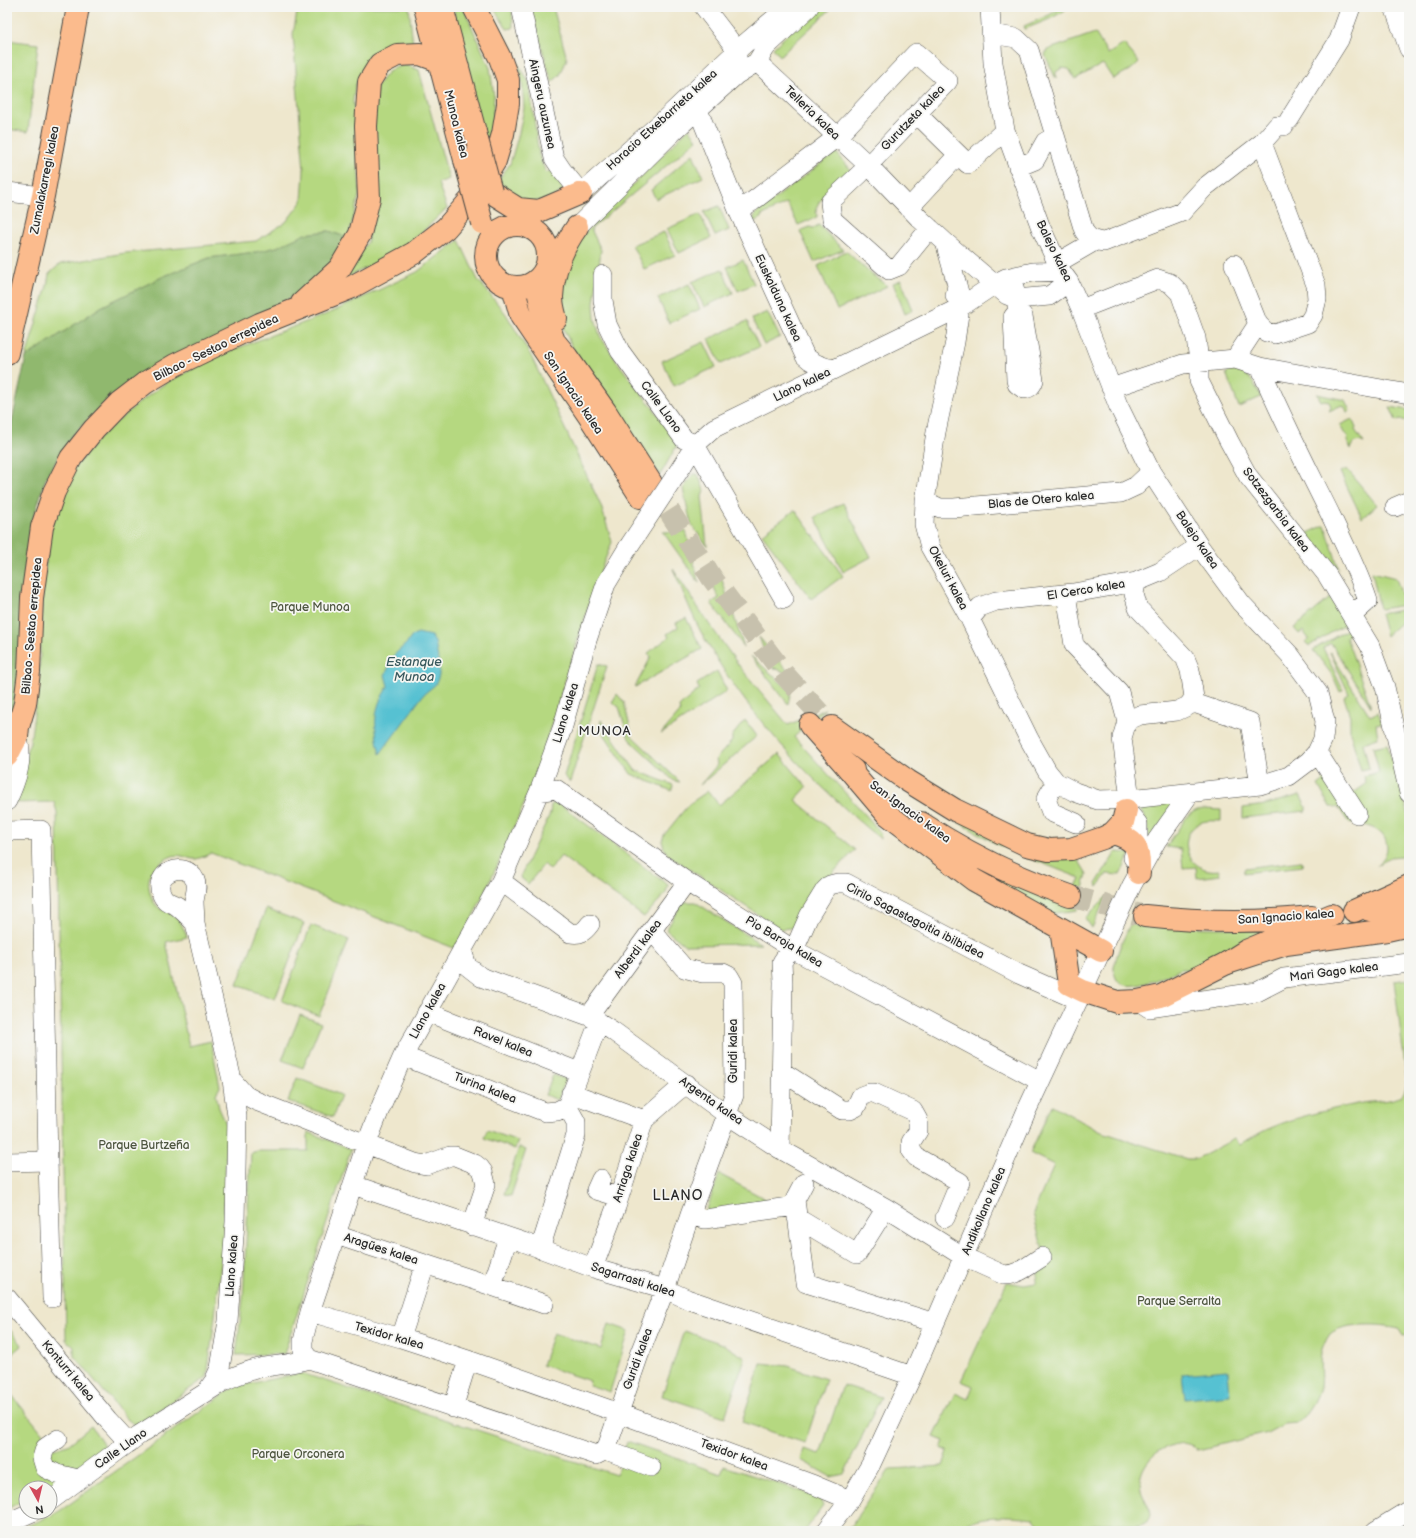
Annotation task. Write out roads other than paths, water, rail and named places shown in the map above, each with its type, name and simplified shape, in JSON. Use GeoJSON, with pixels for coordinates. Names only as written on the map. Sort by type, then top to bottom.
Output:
{"type":"FeatureCollection","features":[{"type":"Feature","properties":{"kind":"main road","name":"Zumalakarregi kalea"},"geometry":{"type":"LineString","coordinates":[[7,353],[43,196],[78,7]]}},
{"type":"Feature","properties":{"kind":"main road","name":"Munoa kalea"},"geometry":{"type":"LineString","coordinates":[[425,7],[465,160],[492,231]]}},
{"type":"Feature","properties":{"kind":"main road","name":"Munoa kalea"},"geometry":{"type":"LineString","coordinates":[[442,7],[491,192]]}},
{"type":"Feature","properties":{"kind":"main road","name":"Bilbao - Sestao errepidea"},"geometry":{"type":"LineString","coordinates":[[7,756],[25,704],[29,672],[32,598],[42,527],[54,492],[71,458],[94,429],[114,408],[145,383],[175,365],[260,324],[350,288],[414,253],[446,228],[472,198],[495,161],[503,134],[508,104],[508,80],[500,58],[474,7]]}},
{"type":"Feature","properties":{"kind":"main road"},"geometry":{"type":"LineString","coordinates":[[294,311],[340,268],[360,234],[369,198],[366,126],[369,82],[380,64],[397,55],[420,54],[439,60]]}},
{"type":"Feature","properties":{"kind":"main road"},"geometry":{"type":"LineString","coordinates":[[491,192],[518,209],[539,211],[581,193]]}},
{"type":"Feature","properties":{"kind":"main road"},"geometry":{"type":"LineString","coordinates":[[491,192],[492,231],[486,258],[494,277],[513,287],[520,287],[536,281],[543,274],[564,241]]}},
{"type":"Feature","properties":{"kind":"main road","name":"Horacio Etxebarrieta kalea"},"geometry":{"type":"LineString","coordinates":[[533,229],[581,193]]}},
{"type":"Feature","properties":{"kind":"main road"},"geometry":{"type":"LineString","coordinates":[[492,231],[513,225],[524,225],[533,229],[541,236],[546,244],[564,241]]}},
{"type":"Feature","properties":{"kind":"main road"},"geometry":{"type":"LineString","coordinates":[[564,241],[556,271],[552,298],[556,324],[567,357]]}},
{"type":"Feature","properties":{"kind":"main road","name":"San Ignacio kalea"},"geometry":{"type":"LineString","coordinates":[[513,287],[522,316],[589,416],[646,490],[605,411],[554,341],[542,309],[536,281]]}},
{"type":"Feature","properties":{"kind":"main road"},"geometry":{"type":"LineString","coordinates":[[821,722],[908,781],[955,810],[1027,845],[1049,850],[1071,849],[1103,838],[1113,833],[1123,822],[1128,804]]}},
{"type":"Feature","properties":{"kind":"main road","name":"San Ignacio kalea"},"geometry":{"type":"LineString","coordinates":[[821,722],[889,782],[933,816],[1004,855],[1045,873],[1073,890],[1004,870],[954,844],[899,807],[842,761],[821,722]]}},
{"type":"Feature","properties":{"kind":"main road"},"geometry":{"type":"LineString","coordinates":[[842,761],[887,814],[974,880],[1061,929],[1103,945]]}},
{"type":"Feature","properties":{"kind":"main road"},"geometry":{"type":"LineString","coordinates":[[1113,833],[1131,840],[1136,848],[1140,860],[1136,879]]}},
{"type":"Feature","properties":{"kind":"main road"},"geometry":{"type":"LineString","coordinates":[[1061,929],[1068,984],[1081,995],[1117,1002],[1138,1001],[1161,996],[1246,951],[1409,886]]}},
{"type":"Feature","properties":{"kind":"main road","name":"San Ignacio kalea"},"geometry":{"type":"LineString","coordinates":[[1147,910],[1228,921],[1268,920],[1343,913],[1409,897]]}},
{"type":"Feature","properties":{"kind":"main road"},"geometry":{"type":"LineString","coordinates":[[1343,913],[1409,907]]}},
{"type":"Feature","properties":{"kind":"main road"},"geometry":{"type":"LineString","coordinates":[[1227,962],[1286,944],[1409,926]]}},
{"type":"Feature","properties":{"kind":"street","name":"Aingeru auzunea"},"geometry":{"type":"LineString","coordinates":[[521,7],[554,158],[581,193]]}},
{"type":"Feature","properties":{"kind":"street"},"geometry":{"type":"LineString","coordinates":[[704,7],[737,50],[735,71],[731,80]]}},
{"type":"Feature","properties":{"kind":"street","name":"Horacio Etxebarrieta kalea"},"geometry":{"type":"LineString","coordinates":[[581,193],[664,120],[737,50],[788,7]]}},
{"type":"Feature","properties":{"kind":"street","name":"Horacio Etxebarrieta kalea"},"geometry":{"type":"LineString","coordinates":[[564,241],[674,131],[731,80],[757,62],[766,47],[809,7]]}},
{"type":"Feature","properties":{"kind":"street","name":"Balejo kalea"},"geometry":{"type":"LineString","coordinates":[[990,7],[993,63],[1005,130],[1041,228],[1081,309],[1111,388],[1151,472],[1199,546],[1241,603],[1290,655],[1318,693],[1325,721],[1323,739],[1317,752],[1309,761],[1289,776],[1260,784],[1191,792],[1128,804]]}},
{"type":"Feature","properties":{"kind":"street"},"geometry":{"type":"LineString","coordinates":[[991,34],[1016,38],[1029,50],[1084,231],[1088,238],[1095,241],[1104,242],[1182,212],[1205,187],[1262,143],[1277,126],[1287,123],[1339,40],[1351,7]]}},
{"type":"Feature","properties":{"kind":"street"},"geometry":{"type":"LineString","coordinates":[[1394,7],[1409,49]]}},
{"type":"Feature","properties":{"kind":"street"},"geometry":{"type":"LineString","coordinates":[[757,33],[755,40],[757,62]]}},
{"type":"Feature","properties":{"kind":"street","name":"Gurutzeta kalea"},"geometry":{"type":"LineString","coordinates":[[837,137],[916,53],[948,82],[868,165]]}},
{"type":"Feature","properties":{"kind":"street","name":"Telleria kalea"},"geometry":{"type":"LineString","coordinates":[[757,62],[868,165],[930,228],[994,284]]}},
{"type":"Feature","properties":{"kind":"street","name":"Euskalduna kalea"},"geometry":{"type":"LineString","coordinates":[[698,110],[738,210],[805,356],[814,364],[834,369]]}},
{"type":"Feature","properties":{"kind":"street"},"geometry":{"type":"LineString","coordinates":[[917,114],[968,164],[1005,130]]}},
{"type":"Feature","properties":{"kind":"street"},"geometry":{"type":"LineString","coordinates":[[1018,167],[1035,160],[1045,142],[1055,136]]}},
{"type":"Feature","properties":{"kind":"street"},"geometry":{"type":"LineString","coordinates":[[738,210],[753,201],[837,137]]}},
{"type":"Feature","properties":{"kind":"street"},"geometry":{"type":"LineString","coordinates":[[1234,264],[1258,324],[1266,332],[1274,334],[1308,323],[1313,315],[1317,300],[1316,285],[1262,143]]}},
{"type":"Feature","properties":{"kind":"street"},"geometry":{"type":"LineString","coordinates":[[909,208],[958,155]]}},
{"type":"Feature","properties":{"kind":"street"},"geometry":{"type":"LineString","coordinates":[[868,165],[830,202],[832,219],[889,270],[899,266],[930,228]]}},
{"type":"Feature","properties":{"kind":"street"},"geometry":{"type":"LineString","coordinates":[[7,192],[43,196]]}},
{"type":"Feature","properties":{"kind":"street"},"geometry":{"type":"LineString","coordinates":[[1017,305],[1049,296],[1062,272],[1095,241]]}},
{"type":"Feature","properties":{"kind":"street","name":"Okeluri kalea"},"geometry":{"type":"LineString","coordinates":[[945,242],[961,300],[952,311],[955,342],[936,432],[925,501],[924,524],[930,547],[970,619],[1029,740],[1047,771],[1056,782],[1075,792],[1098,800],[1128,804]]}},
{"type":"Feature","properties":{"kind":"street","name":"Llano kalea"},"geometry":{"type":"LineString","coordinates":[[309,1359],[303,1352],[303,1341],[310,1312],[366,1145],[402,1056],[501,882],[539,792],[563,726],[587,640],[606,584],[695,445],[714,428],[952,311],[994,284],[1014,276],[1033,272],[1062,272]]}},
{"type":"Feature","properties":{"kind":"street","name":"Calle Llano"},"geometry":{"type":"LineString","coordinates":[[603,275],[603,300],[607,324],[620,351],[684,439],[695,445]]}},
{"type":"Feature","properties":{"kind":"street"},"geometry":{"type":"LineString","coordinates":[[1014,276],[1012,284],[1017,305]]}},
{"type":"Feature","properties":{"kind":"street","name":"Sotzezgarbia kalea"},"geometry":{"type":"LineString","coordinates":[[1081,309],[1158,279],[1170,283],[1180,294],[1196,338],[1199,361],[1199,381],[1229,442],[1248,476],[1327,575],[1370,646],[1385,687],[1409,793]]}},
{"type":"Feature","properties":{"kind":"street"},"geometry":{"type":"LineString","coordinates":[[994,284],[1017,305]]}},
{"type":"Feature","properties":{"kind":"street"},"geometry":{"type":"LineString","coordinates":[[1235,359],[1258,324]]}},
{"type":"Feature","properties":{"kind":"street"},"geometry":{"type":"LineString","coordinates":[[1111,388],[1183,364],[1199,361],[1235,359],[1260,368],[1409,394]]}},
{"type":"Feature","properties":{"kind":"street"},"geometry":{"type":"LineString","coordinates":[[1260,368],[1351,558],[1365,591],[1368,601],[1358,610],[1348,609]]}},
{"type":"Feature","properties":{"kind":"street"},"geometry":{"type":"LineString","coordinates":[[695,445],[784,599]]}},
{"type":"Feature","properties":{"kind":"street","name":"Blas de Otero kalea"},"geometry":{"type":"LineString","coordinates":[[925,501],[940,508],[954,508],[1121,493],[1136,486],[1151,472]]}},
{"type":"Feature","properties":{"kind":"street","name":"El Cerco kalea"},"geometry":{"type":"LineString","coordinates":[[970,619],[980,607],[996,601],[1066,594],[1136,582],[1160,572],[1199,546]]}},
{"type":"Feature","properties":{"kind":"street"},"geometry":{"type":"LineString","coordinates":[[1127,721],[1140,715],[1177,711],[1188,706],[1194,698],[1190,670],[1185,658],[1138,608],[1134,594],[1136,582]]}},
{"type":"Feature","properties":{"kind":"street"},"geometry":{"type":"LineString","coordinates":[[1066,594],[1074,645],[1119,692],[1127,721],[1122,738],[1128,804],[1138,824],[1138,842],[1136,848]]}},
{"type":"Feature","properties":{"kind":"street"},"geometry":{"type":"LineString","coordinates":[[1191,702],[1250,722],[1260,784]]}},
{"type":"Feature","properties":{"kind":"street"},"geometry":{"type":"LineString","coordinates":[[7,801],[19,767],[19,743],[14,735]]}},
{"type":"Feature","properties":{"kind":"street"},"geometry":{"type":"LineString","coordinates":[[1317,752],[1357,814]]}},
{"type":"Feature","properties":{"kind":"street"},"geometry":{"type":"LineString","coordinates":[[1056,782],[1046,799],[1051,812],[1076,823]]}},
{"type":"Feature","properties":{"kind":"street","name":"Pio Baroja kalea"},"geometry":{"type":"LineString","coordinates":[[539,792],[556,789],[687,882],[794,950],[1040,1081]]}},
{"type":"Feature","properties":{"kind":"street","name":"Andikollano kalea"},"geometry":{"type":"LineString","coordinates":[[826,1531],[850,1500],[871,1464],[912,1376],[1040,1081],[1103,945],[1156,840],[1191,792]]}},
{"type":"Feature","properties":{"kind":"street"},"geometry":{"type":"LineString","coordinates":[[7,831],[41,830],[52,1298]]}},
{"type":"Feature","properties":{"kind":"street"},"geometry":{"type":"LineString","coordinates":[[501,882],[570,933],[581,933],[586,930],[590,924]]}},
{"type":"Feature","properties":{"kind":"street","name":"Alberdi kalea"},"geometry":{"type":"LineString","coordinates":[[569,1099],[579,1072],[594,1019],[652,930],[687,882]]}},
{"type":"Feature","properties":{"kind":"street","name":"Cirilo Sagastagoitia ibilbidea"},"geometry":{"type":"LineString","coordinates":[[780,1149],[783,982],[782,962],[786,956],[794,950],[808,916],[830,885],[838,883],[846,884],[1018,974],[1081,995]]}},
{"type":"Feature","properties":{"kind":"street","name":"Llano kalea"},"geometry":{"type":"LineString","coordinates":[[195,922],[232,1080],[237,1116],[235,1222],[228,1321],[220,1368],[214,1381],[200,1395]]}},
{"type":"Feature","properties":{"kind":"street","name":"Guridi kalea"},"geometry":{"type":"LineString","coordinates":[[619,1413],[639,1354],[665,1289],[734,1094],[733,983],[729,976],[723,973],[703,974],[684,968],[652,930]]}},
{"type":"Feature","properties":{"kind":"street","name":"Argenta kalea"},"geometry":{"type":"LineString","coordinates":[[462,950],[467,966],[481,976],[594,1019],[687,1084],[726,1114],[780,1149],[886,1208],[964,1257],[1004,1275],[1011,1275],[1018,1272],[1042,1257]]}},
{"type":"Feature","properties":{"kind":"street","name":"Mari Gago kalea"},"geometry":{"type":"LineString","coordinates":[[1138,1001],[1149,1008],[1257,992],[1284,978],[1409,963]]}},
{"type":"Feature","properties":{"kind":"street"},"geometry":{"type":"LineString","coordinates":[[1196,978],[1196,989],[1199,993],[1204,996],[1215,998]]}},
{"type":"Feature","properties":{"kind":"street","name":"Ravel kalea"},"geometry":{"type":"LineString","coordinates":[[427,1012],[579,1072]]}},
{"type":"Feature","properties":{"kind":"street","name":"Turina kalea"},"geometry":{"type":"LineString","coordinates":[[402,1056],[545,1112],[557,1111],[569,1099]]}},
{"type":"Feature","properties":{"kind":"street"},"geometry":{"type":"LineString","coordinates":[[781,1070],[842,1110],[850,1110],[856,1107],[861,1096],[874,1093],[914,1111],[918,1120],[918,1131],[911,1142],[910,1150],[916,1158],[960,1182],[945,1218]]}},
{"type":"Feature","properties":{"kind":"street","name":"Llano kalea"},"geometry":{"type":"LineString","coordinates":[[232,1080],[245,1095],[256,1101],[366,1145]]}},
{"type":"Feature","properties":{"kind":"street","name":"Arriaga kalea"},"geometry":{"type":"LineString","coordinates":[[593,1268],[644,1120],[687,1084]]}},
{"type":"Feature","properties":{"kind":"street"},"geometry":{"type":"LineString","coordinates":[[569,1099],[644,1120]]}},
{"type":"Feature","properties":{"kind":"street"},"geometry":{"type":"LineString","coordinates":[[540,1249],[576,1135],[576,1122],[569,1099]]}},
{"type":"Feature","properties":{"kind":"street","name":"Llano kalea"},"geometry":{"type":"LineString","coordinates":[[237,1132],[243,1112],[248,1106],[256,1101]]}},
{"type":"Feature","properties":{"kind":"street"},"geometry":{"type":"LineString","coordinates":[[720,1133],[734,1125],[746,1126]]}},
{"type":"Feature","properties":{"kind":"street"},"geometry":{"type":"LineString","coordinates":[[366,1145],[421,1165],[426,1165],[450,1156],[455,1156],[475,1164],[484,1172],[486,1184],[472,1226]]}},
{"type":"Feature","properties":{"kind":"street"},"geometry":{"type":"LineString","coordinates":[[7,1162],[48,1161]]}},
{"type":"Feature","properties":{"kind":"street"},"geometry":{"type":"LineString","coordinates":[[601,1179],[596,1190],[619,1196]]}},
{"type":"Feature","properties":{"kind":"street"},"geometry":{"type":"LineString","coordinates":[[804,1183],[795,1200],[806,1283],[935,1323]]}},
{"type":"Feature","properties":{"kind":"street","name":"Sagarrasti kalea"},"geometry":{"type":"LineString","coordinates":[[353,1185],[593,1268],[665,1289],[686,1299],[912,1376]]}},
{"type":"Feature","properties":{"kind":"street"},"geometry":{"type":"LineString","coordinates":[[690,1215],[705,1219],[796,1212],[857,1254],[886,1208]]}},
{"type":"Feature","properties":{"kind":"street","name":"Aragües kalea"},"geometry":{"type":"LineString","coordinates":[[336,1234],[544,1304]]}},
{"type":"Feature","properties":{"kind":"street"},"geometry":{"type":"LineString","coordinates":[[492,1286],[508,1238]]}},
{"type":"Feature","properties":{"kind":"street","name":"Aragües kalea"},"geometry":{"type":"LineString","coordinates":[[401,1338],[425,1264]]}},
{"type":"Feature","properties":{"kind":"street","name":"Konturri kalea"},"geometry":{"type":"LineString","coordinates":[[7,1298],[108,1420],[129,1443]]}},
{"type":"Feature","properties":{"kind":"street","name":"Texidor kalea"},"geometry":{"type":"LineString","coordinates":[[310,1312],[401,1338],[468,1360],[619,1413],[807,1482],[850,1500]]}},
{"type":"Feature","properties":{"kind":"street"},"geometry":{"type":"LineString","coordinates":[[223,1352],[226,1360],[232,1364],[253,1370]]}},
{"type":"Feature","properties":{"kind":"street"},"geometry":{"type":"LineString","coordinates":[[200,1395],[231,1378],[253,1370],[309,1359],[596,1455],[606,1450],[619,1413]]}},
{"type":"Feature","properties":{"kind":"street"},"geometry":{"type":"LineString","coordinates":[[453,1408],[468,1360]]}},
{"type":"Feature","properties":{"kind":"street","name":"Calle Llano"},"geometry":{"type":"LineString","coordinates":[[58,1494],[129,1443],[200,1395]]}},
{"type":"Feature","properties":{"kind":"street"},"geometry":{"type":"LineString","coordinates":[[58,1439],[45,1448],[42,1458],[45,1468],[57,1474],[78,1479]]}},
{"type":"Feature","properties":{"kind":"street"},"geometry":{"type":"LineString","coordinates":[[606,1450],[651,1467]]}},
{"type":"Feature","properties":{"kind":"street"},"geometry":{"type":"LineString","coordinates":[[1375,1531],[1409,1510]]}},
{"type":"Feature","properties":{"kind":"street"},"geometry":{"type":"LineString","coordinates":[[7,1521],[18,1518]]}},
{"type":"Feature","properties":{"kind":"water","name":"Estanque Munoa"},"geometry":{"type":"Polygon","coordinates":[[[418,633],[431,636],[435,642],[439,664],[439,675],[436,684],[424,694],[380,754],[376,735],[376,715],[379,703],[388,686],[385,675],[395,654],[413,635],[418,633]]]}},
{"type":"Feature","properties":{"kind":"water"},"geometry":{"type":"Polygon","coordinates":[[[1228,1370],[1230,1395],[1185,1399],[1182,1374],[1228,1370]]]}},
{"type":"Feature","properties":{"kind":"tunnel"},"geometry":{"type":"LineString","coordinates":[[651,483],[712,578],[784,674],[821,715]]}},
{"type":"Feature","properties":{"kind":"tunnel"},"geometry":{"type":"LineString","coordinates":[[1070,896],[1145,916]]}},
{"type":"Feature","properties":{"kind":"district","name":"MUNOA"},"geometry":{"type":"Point","coordinates":[605,731]}},
{"type":"Feature","properties":{"kind":"district","name":"LLANO"},"geometry":{"type":"Point","coordinates":[678,1195]}},
{"type":"Feature","properties":{"kind":"park label","name":"Parque Munoa"},"geometry":{"type":"Point","coordinates":[310,607]}},
{"type":"Feature","properties":{"kind":"park label","name":"Parque Burtzeña"},"geometry":{"type":"Point","coordinates":[144,1145]}},
{"type":"Feature","properties":{"kind":"park label","name":"Parque Serralta"},"geometry":{"type":"Point","coordinates":[1179,1301]}},
{"type":"Feature","properties":{"kind":"park label","name":"Parque Orconera"},"geometry":{"type":"Point","coordinates":[298,1454]}}]}
